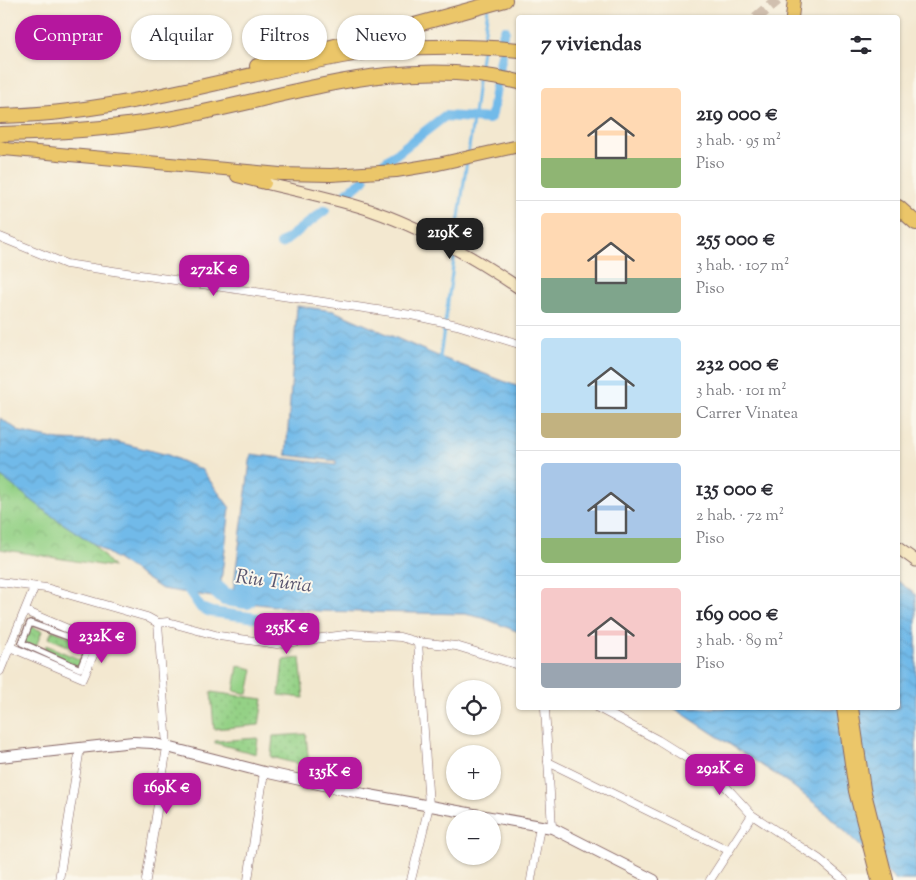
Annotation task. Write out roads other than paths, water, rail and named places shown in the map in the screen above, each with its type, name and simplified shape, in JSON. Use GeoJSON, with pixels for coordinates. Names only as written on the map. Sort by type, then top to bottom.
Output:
{"type":"FeatureCollection","features":[{"type":"Feature","properties":{"kind":"highway"},"geometry":{"type":"LineString","coordinates":[[206,84],[244,69],[505,0]]}},
{"type":"Feature","properties":{"kind":"highway"},"geometry":{"type":"LineString","coordinates":[[792,15],[794,0]]}},
{"type":"Feature","properties":{"kind":"highway"},"geometry":{"type":"LineString","coordinates":[[0,116],[70,113],[154,98],[206,84],[381,50],[459,47],[515,50]]}},
{"type":"Feature","properties":{"kind":"highway"},"geometry":{"type":"LineString","coordinates":[[0,134],[68,132],[162,120],[348,80],[386,74],[423,71],[460,72],[516,81]]}},
{"type":"Feature","properties":{"kind":"highway"},"geometry":{"type":"LineString","coordinates":[[2,149],[280,174],[330,175],[396,171],[516,147]]}},
{"type":"Feature","properties":{"kind":"highway"},"geometry":{"type":"LineString","coordinates":[[203,167],[265,183]]}},
{"type":"Feature","properties":{"kind":"highway"},"geometry":{"type":"LineString","coordinates":[[900,209],[916,223]]}},
{"type":"Feature","properties":{"kind":"highway"},"geometry":{"type":"LineString","coordinates":[[844,710],[856,791],[879,880]]}},
{"type":"Feature","properties":{"kind":"highway"},"geometry":{"type":"LineString","coordinates":[[852,710],[864,789],[888,880]]}},
{"type":"Feature","properties":{"kind":"main road"},"geometry":{"type":"LineString","coordinates":[[265,183],[373,211],[441,240],[516,286]]}},
{"type":"Feature","properties":{"kind":"main road"},"geometry":{"type":"LineString","coordinates":[[900,549],[916,561]]}},
{"type":"Feature","properties":{"kind":"street"},"geometry":{"type":"LineString","coordinates":[[0,236],[66,264],[438,320],[516,343]]}},
{"type":"Feature","properties":{"kind":"street"},"geometry":{"type":"LineString","coordinates":[[0,582],[34,588],[46,588],[147,617],[158,623],[168,622],[219,636],[277,644],[368,634],[456,646],[516,664]]}},
{"type":"Feature","properties":{"kind":"street"},"geometry":{"type":"LineString","coordinates":[[0,671],[34,588]]}},
{"type":"Feature","properties":{"kind":"street"},"geometry":{"type":"LineString","coordinates":[[10,647],[84,678],[99,642],[25,611]]}},
{"type":"Feature","properties":{"kind":"street"},"geometry":{"type":"LineString","coordinates":[[30,623],[90,646],[80,669],[22,644],[30,623]]}},
{"type":"Feature","properties":{"kind":"street"},"geometry":{"type":"LineString","coordinates":[[146,880],[167,747],[158,623]]}},
{"type":"Feature","properties":{"kind":"street"},"geometry":{"type":"LineString","coordinates":[[411,880],[429,806],[418,642]]}},
{"type":"Feature","properties":{"kind":"street"},"geometry":{"type":"LineString","coordinates":[[546,710],[552,828]]}},
{"type":"Feature","properties":{"kind":"street"},"geometry":{"type":"LineString","coordinates":[[602,710],[660,741],[717,777],[752,815],[819,859],[844,880]]}},
{"type":"Feature","properties":{"kind":"street"},"geometry":{"type":"LineString","coordinates":[[0,757],[133,742],[167,747],[264,772],[429,806],[552,828],[654,880]]}},
{"type":"Feature","properties":{"kind":"street"},"geometry":{"type":"LineString","coordinates":[[60,880],[80,748]]}},
{"type":"Feature","properties":{"kind":"street"},"geometry":{"type":"LineString","coordinates":[[548,762],[728,850]]}},
{"type":"Feature","properties":{"kind":"street"},"geometry":{"type":"LineString","coordinates":[[248,880],[264,772]]}},
{"type":"Feature","properties":{"kind":"street"},"geometry":{"type":"LineString","coordinates":[[710,880],[752,815]]}},
{"type":"Feature","properties":{"kind":"street"},"geometry":{"type":"LineString","coordinates":[[531,880],[540,826]]}},
{"type":"Feature","properties":{"kind":"water"},"geometry":{"type":"Polygon","coordinates":[[[297,306],[334,311],[440,357],[516,386],[516,631],[483,618],[465,614],[315,611],[225,600],[226,594],[235,595],[233,592],[251,454],[336,465],[336,461],[286,455],[297,306]]]}},
{"type":"Feature","properties":{"kind":"water"},"geometry":{"type":"Polygon","coordinates":[[[0,418],[21,432],[59,440],[117,442],[168,455],[202,470],[230,508],[219,598],[162,589],[56,519],[0,476],[0,418]]]}},
{"type":"Feature","properties":{"kind":"water"},"geometry":{"type":"Polygon","coordinates":[[[900,583],[916,595],[916,880],[895,880],[823,810],[790,784],[677,710],[900,710],[900,583]]]}},
{"type":"Feature","properties":{"kind":"waterway"},"geometry":{"type":"LineString","coordinates":[[483,44],[488,8]]}},
{"type":"Feature","properties":{"kind":"waterway"},"geometry":{"type":"LineString","coordinates":[[502,38],[505,30]]}},
{"type":"Feature","properties":{"kind":"waterway"},"geometry":{"type":"LineString","coordinates":[[479,71],[482,50]]}},
{"type":"Feature","properties":{"kind":"waterway"},"geometry":{"type":"LineString","coordinates":[[499,69],[502,55]]}},
{"type":"Feature","properties":{"kind":"waterway"},"geometry":{"type":"LineString","coordinates":[[474,116],[478,80]]}},
{"type":"Feature","properties":{"kind":"waterway"},"geometry":{"type":"LineString","coordinates":[[383,164],[445,116],[489,119],[492,114],[496,86]]}},
{"type":"Feature","properties":{"kind":"waterway"},"geometry":{"type":"LineString","coordinates":[[468,154],[473,120]]}},
{"type":"Feature","properties":{"kind":"waterway"},"geometry":{"type":"LineString","coordinates":[[455,246],[467,160]]}},
{"type":"Feature","properties":{"kind":"waterway"},"geometry":{"type":"LineString","coordinates":[[347,193],[364,180]]}},
{"type":"Feature","properties":{"kind":"waterway"},"geometry":{"type":"LineString","coordinates":[[281,244],[325,210]]}},
{"type":"Feature","properties":{"kind":"waterway"},"geometry":{"type":"LineString","coordinates":[[440,357],[455,252]]}},
{"type":"Feature","properties":{"kind":"waterway","name":"Riu Túria"},"geometry":{"type":"LineString","coordinates":[[201,578],[205,579],[225,597],[247,600]]}},
{"type":"Feature","properties":{"kind":"waterway"},"geometry":{"type":"LineString","coordinates":[[183,582],[201,608],[211,612],[265,619]]}},
{"type":"Feature","properties":{"kind":"tunnel"},"geometry":{"type":"LineString","coordinates":[[760,15],[777,0]]}}]}
